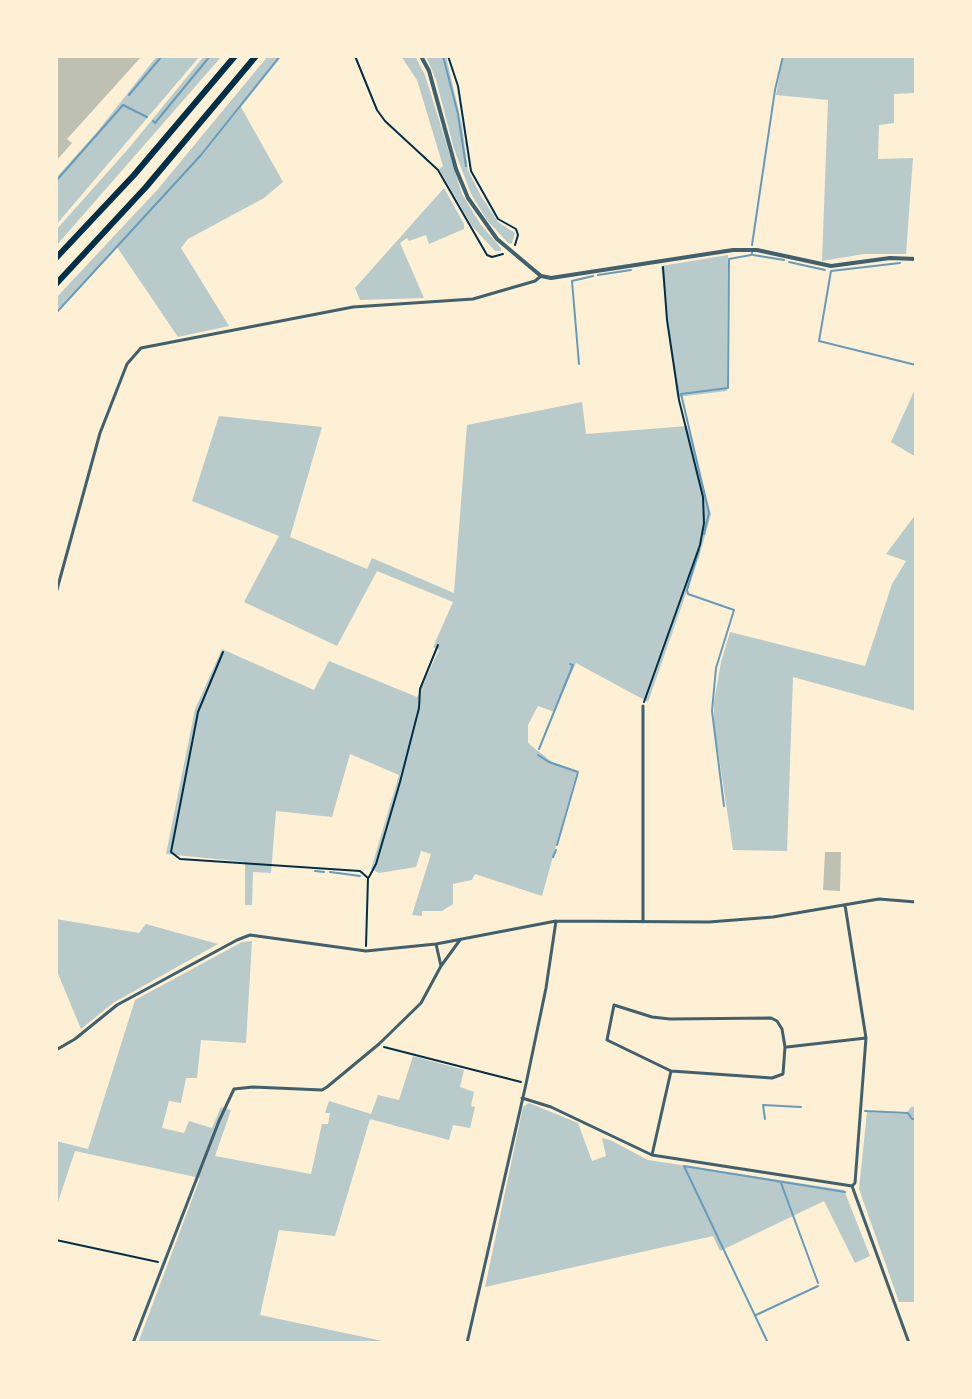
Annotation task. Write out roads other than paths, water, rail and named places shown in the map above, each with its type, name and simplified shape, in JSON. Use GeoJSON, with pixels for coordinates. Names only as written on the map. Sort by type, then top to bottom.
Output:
{"type":"FeatureCollection","features":[{"type":"Feature","properties":{"kind":"highway"},"geometry":{"type":"LineString","coordinates":[[56,258],[134,175],[235,56]]}},
{"type":"Feature","properties":{"kind":"highway"},"geometry":{"type":"LineString","coordinates":[[56,284],[146,187],[256,56]]}},
{"type":"Feature","properties":{"kind":"street"},"geometry":{"type":"LineString","coordinates":[[421,56],[429,71],[456,169],[468,198],[497,239],[541,276],[551,278],[747,249],[823,266],[890,258],[916,259]]}},
{"type":"Feature","properties":{"kind":"street"},"geometry":{"type":"LineString","coordinates":[[56,593],[100,433],[127,364],[141,348],[353,307],[473,299],[535,281],[541,276]]}},
{"type":"Feature","properties":{"kind":"street"},"geometry":{"type":"LineString","coordinates":[[643,706],[643,922]]}},
{"type":"Feature","properties":{"kind":"street"},"geometry":{"type":"LineString","coordinates":[[56,1050],[75,1039],[117,1005],[250,935],[366,951],[436,944],[556,921],[756,919],[879,899],[916,902]]}},
{"type":"Feature","properties":{"kind":"street"},"geometry":{"type":"LineString","coordinates":[[845,905],[866,1038],[855,1183],[852,1186],[858,1210],[909,1343]]}},
{"type":"Feature","properties":{"kind":"street"},"geometry":{"type":"LineString","coordinates":[[467,1343],[526,1084],[556,921]]}},
{"type":"Feature","properties":{"kind":"street"},"geometry":{"type":"LineString","coordinates":[[133,1343],[234,1089],[322,1090],[379,1044],[421,1003],[441,966],[461,939]]}},
{"type":"Feature","properties":{"kind":"street"},"geometry":{"type":"LineString","coordinates":[[436,944],[441,966]]}},
{"type":"Feature","properties":{"kind":"street"},"geometry":{"type":"LineString","coordinates":[[614,1005],[652,1017],[670,1019],[771,1018],[782,1029],[785,1064],[783,1074],[778,1077],[671,1071],[607,1040],[614,1005]]}},
{"type":"Feature","properties":{"kind":"street"},"geometry":{"type":"LineString","coordinates":[[785,1047],[866,1038]]}},
{"type":"Feature","properties":{"kind":"street"},"geometry":{"type":"LineString","coordinates":[[652,1155],[671,1071]]}},
{"type":"Feature","properties":{"kind":"street"},"geometry":{"type":"LineString","coordinates":[[522,1098],[551,1107],[652,1155],[852,1186]]}},
{"type":"Feature","properties":{"kind":"waterway"},"geometry":{"type":"LineString","coordinates":[[129,95],[162,56]]}},
{"type":"Feature","properties":{"kind":"waterway"},"geometry":{"type":"LineString","coordinates":[[153,121],[155,123],[210,56]]}},
{"type":"Feature","properties":{"kind":"waterway"},"geometry":{"type":"LineString","coordinates":[[56,313],[201,155],[280,56]]}},
{"type":"Feature","properties":{"kind":"waterway"},"geometry":{"type":"LineString","coordinates":[[443,56],[458,114],[466,166]]}},
{"type":"Feature","properties":{"kind":"waterway"},"geometry":{"type":"LineString","coordinates":[[752,245],[783,56]]}},
{"type":"Feature","properties":{"kind":"waterway"},"geometry":{"type":"LineString","coordinates":[[56,181],[123,105],[147,117]]}},
{"type":"Feature","properties":{"kind":"waterway"},"geometry":{"type":"LineString","coordinates":[[704,534],[709,513],[681,394],[728,388],[729,259],[752,253]]}},
{"type":"Feature","properties":{"kind":"waterway"},"geometry":{"type":"LineString","coordinates":[[753,255],[784,260]]}},
{"type":"Feature","properties":{"kind":"waterway"},"geometry":{"type":"LineString","coordinates":[[789,262],[825,270]]}},
{"type":"Feature","properties":{"kind":"waterway"},"geometry":{"type":"LineString","coordinates":[[900,263],[831,271],[819,341],[916,365]]}},
{"type":"Feature","properties":{"kind":"waterway"},"geometry":{"type":"LineString","coordinates":[[598,275],[631,270]]}},
{"type":"Feature","properties":{"kind":"waterway"},"geometry":{"type":"LineString","coordinates":[[579,364],[572,281],[593,276]]}},
{"type":"Feature","properties":{"kind":"waterway"},"geometry":{"type":"LineString","coordinates":[[699,550],[688,594],[734,610],[716,668],[712,711],[724,806]]}},
{"type":"Feature","properties":{"kind":"waterway"},"geometry":{"type":"LineString","coordinates":[[539,749],[573,665],[570,664]]}},
{"type":"Feature","properties":{"kind":"waterway"},"geometry":{"type":"LineString","coordinates":[[538,755],[578,772],[557,845]]}},
{"type":"Feature","properties":{"kind":"waterway"},"geometry":{"type":"LineString","coordinates":[[553,857],[556,850]]}},
{"type":"Feature","properties":{"kind":"waterway"},"geometry":{"type":"LineString","coordinates":[[315,871],[324,872]]}},
{"type":"Feature","properties":{"kind":"waterway"},"geometry":{"type":"LineString","coordinates":[[330,872],[360,876]]}},
{"type":"Feature","properties":{"kind":"waterway"},"geometry":{"type":"LineString","coordinates":[[765,1119],[763,1105],[801,1107]]}},
{"type":"Feature","properties":{"kind":"waterway"},"geometry":{"type":"LineString","coordinates":[[865,1111],[908,1113],[916,1119]]}},
{"type":"Feature","properties":{"kind":"waterway"},"geometry":{"type":"LineString","coordinates":[[768,1343],[684,1166],[845,1192]]}},
{"type":"Feature","properties":{"kind":"waterway"},"geometry":{"type":"LineString","coordinates":[[781,1183],[818,1283]]}},
{"type":"Feature","properties":{"kind":"waterway"},"geometry":{"type":"LineString","coordinates":[[756,1315],[818,1286]]}}]}
